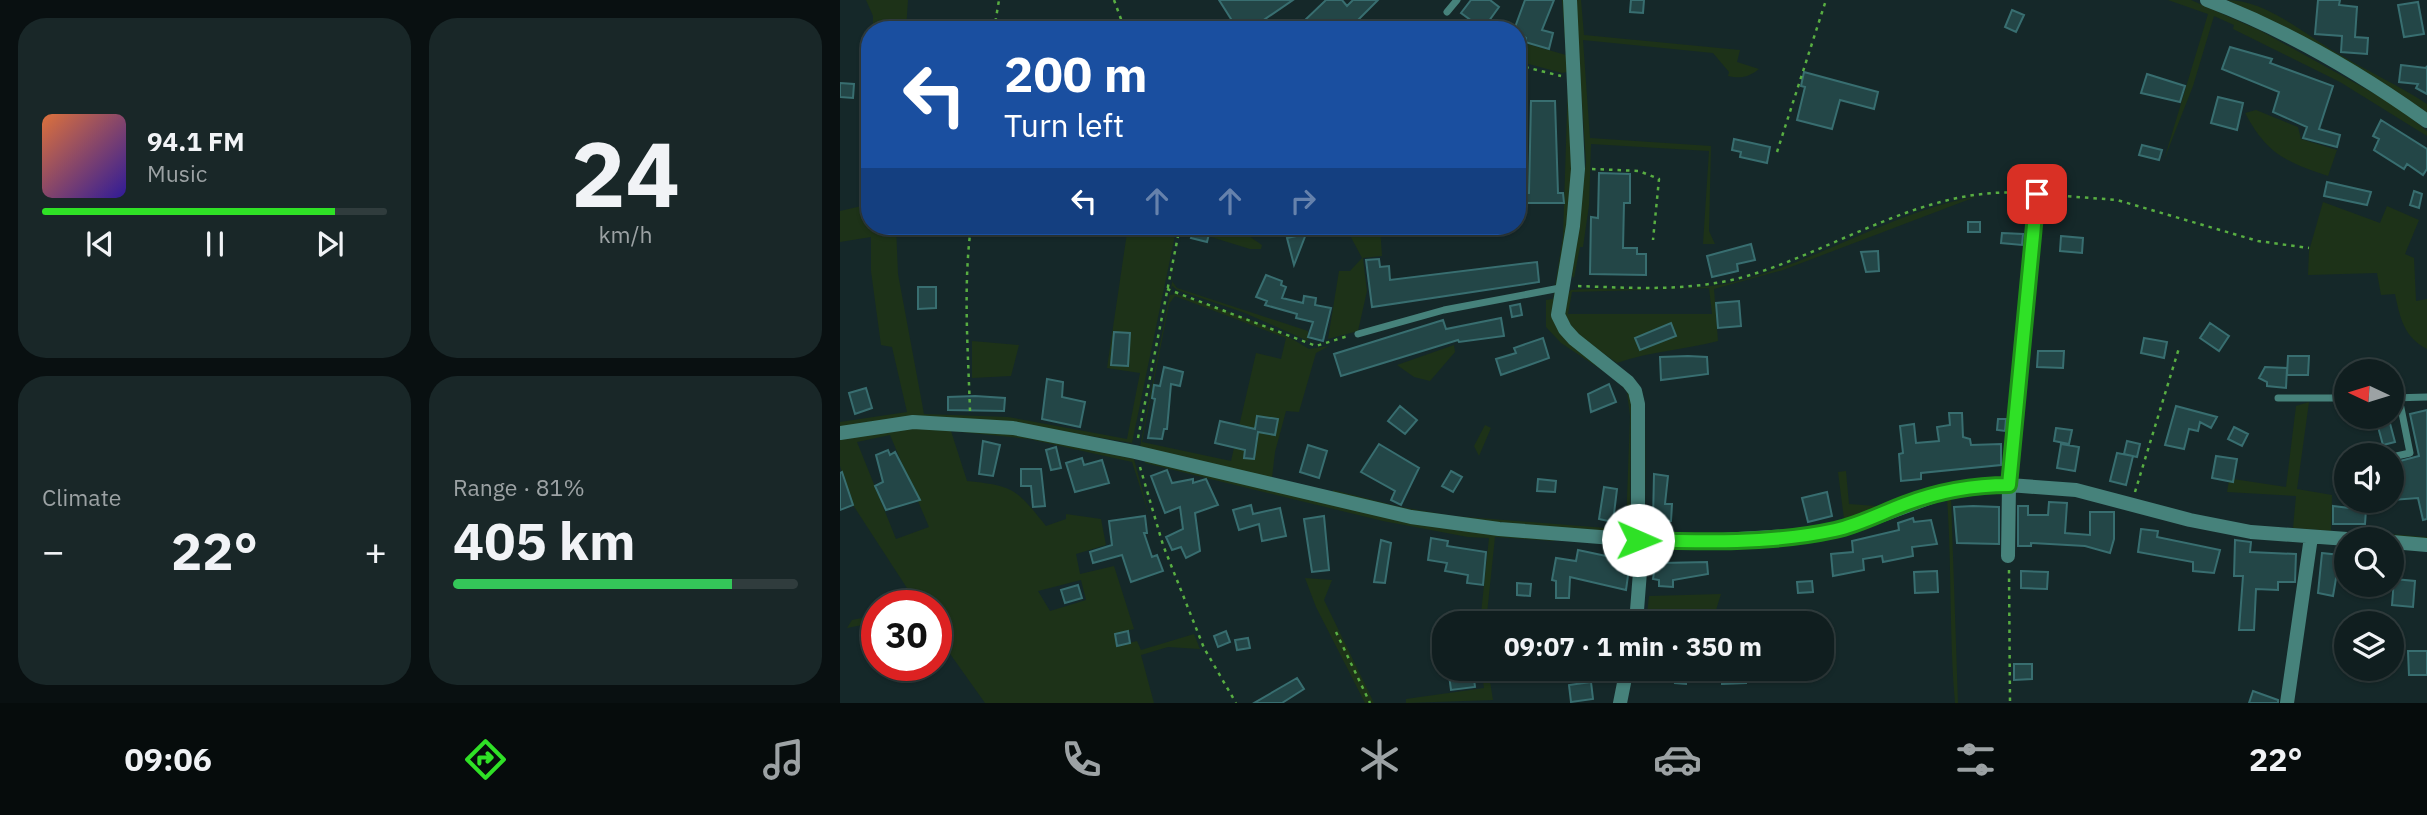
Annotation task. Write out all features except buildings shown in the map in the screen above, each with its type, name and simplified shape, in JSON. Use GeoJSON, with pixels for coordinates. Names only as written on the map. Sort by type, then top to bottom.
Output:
{"type":"FeatureCollection","features":[{"type":"Feature","properties":{"kind":"street"},"geometry":{"type":"LineString","coordinates":[[1570,0],[1578,169],[1573,226],[1560,288],[1558,315],[1565,330],[1618,371],[1635,391],[1638,404],[1638,540],[1641,559],[1637,611]]}},
{"type":"Feature","properties":{"kind":"street"},"geometry":{"type":"LineString","coordinates":[[2207,0],[2276,30],[2393,96],[2427,121]]}},
{"type":"Feature","properties":{"kind":"street"},"geometry":{"type":"LineString","coordinates":[[2008,556],[2009,485],[2037,194]]}},
{"type":"Feature","properties":{"kind":"street"},"geometry":{"type":"LineString","coordinates":[[840,433],[901,423],[970,423],[1027,430],[1135,452],[1410,517],[1499,529],[1638,540],[1705,541],[1808,535],[1857,524],[1904,504],[1953,489],[2009,485],[2076,490],[2132,502],[2190,520],[2251,532],[2334,538]]}},
{"type":"Feature","properties":{"kind":"street"},"geometry":{"type":"LineString","coordinates":[[2287,703],[2311,537]]}},
{"type":"Feature","properties":{"kind":"street"},"geometry":{"type":"LineString","coordinates":[[2404,543],[2427,545]]}},
{"type":"Feature","properties":{"kind":"street"},"geometry":{"type":"LineString","coordinates":[[1620,703],[1624,681]]}},
{"type":"Feature","properties":{"kind":"lane"},"geometry":{"type":"LineString","coordinates":[[1447,12],[1457,0]]}},
{"type":"Feature","properties":{"kind":"lane"},"geometry":{"type":"LineString","coordinates":[[1358,334],[1444,310],[1560,288]]}},
{"type":"Feature","properties":{"kind":"lane"},"geometry":{"type":"LineString","coordinates":[[2404,398],[2427,397]]}},
{"type":"Feature","properties":{"kind":"lane"},"geometry":{"type":"LineString","coordinates":[[2278,398],[2334,398]]}},
{"type":"Feature","properties":{"kind":"lane"},"geometry":{"type":"LineString","coordinates":[[2404,429],[2410,453],[2404,454]]}},
{"type":"Feature","properties":{"kind":"path"},"geometry":{"type":"LineString","coordinates":[[996,21],[999,0]]}},
{"type":"Feature","properties":{"kind":"path"},"geometry":{"type":"LineString","coordinates":[[1114,0],[1122,21]]}},
{"type":"Feature","properties":{"kind":"path"},"geometry":{"type":"LineString","coordinates":[[1777,152],[1826,0]]}},
{"type":"Feature","properties":{"kind":"path"},"geometry":{"type":"LineString","coordinates":[[1526,67],[1575,76]]}},
{"type":"Feature","properties":{"kind":"path"},"geometry":{"type":"LineString","coordinates":[[1578,169],[1639,171],[1659,179],[1653,240]]}},
{"type":"Feature","properties":{"kind":"path"},"geometry":{"type":"LineString","coordinates":[[1560,288],[1684,287],[1721,282],[1777,266],[1954,197],[1986,192],[2117,200],[2258,241],[2309,248]]}},
{"type":"Feature","properties":{"kind":"path"},"geometry":{"type":"LineString","coordinates":[[970,235],[965,279],[969,320],[970,423]]}},
{"type":"Feature","properties":{"kind":"path"},"geometry":{"type":"LineString","coordinates":[[1167,289],[1316,346],[1358,334]]}},
{"type":"Feature","properties":{"kind":"path"},"geometry":{"type":"LineString","coordinates":[[2132,502],[2179,348]]}},
{"type":"Feature","properties":{"kind":"path"},"geometry":{"type":"LineString","coordinates":[[2008,556],[2010,703]]}},
{"type":"Feature","properties":{"kind":"path"},"geometry":{"type":"LineString","coordinates":[[1336,632],[1370,703]]}},
{"type":"Feature","properties":{"kind":"green space"},"geometry":{"type":"Polygon","coordinates":[[[866,0],[908,0],[907,21],[873,21],[866,0]]]}},
{"type":"Feature","properties":{"kind":"green space"},"geometry":{"type":"Polygon","coordinates":[[[1562,0],[1565,0],[1571,71],[1562,73],[1526,63],[1526,44],[1566,55],[1562,0]]]}},
{"type":"Feature","properties":{"kind":"green space"},"geometry":{"type":"Polygon","coordinates":[[[1575,0],[1581,0],[1584,35],[1740,50],[1737,62],[1759,69],[1745,77],[1733,77],[1728,76],[1729,72],[1713,53],[1583,40],[1590,138],[1711,146],[1709,231],[1715,244],[1703,244],[1709,151],[1591,144],[1589,205],[1583,247],[1580,247],[1574,278],[1572,276],[1586,162],[1575,0]]]}},
{"type":"Feature","properties":{"kind":"green space"},"geometry":{"type":"Polygon","coordinates":[[[2168,0],[2191,0],[2261,31],[2395,105],[2427,131],[2427,136],[2340,82],[2233,29],[2234,25],[2214,16],[2193,86],[2164,160],[2208,14],[2168,0]]]}},
{"type":"Feature","properties":{"kind":"green space"},"geometry":{"type":"Polygon","coordinates":[[[2227,0],[2242,1],[2284,19],[2337,53],[2427,104],[2427,114],[2380,81],[2330,52],[2227,0]]]}},
{"type":"Feature","properties":{"kind":"green space"},"geometry":{"type":"Polygon","coordinates":[[[1568,82],[1573,149],[1570,219],[1552,313],[1620,378],[1631,395],[1630,527],[1623,532],[1477,520],[1406,509],[1333,493],[1333,490],[1401,507],[1453,516],[1619,529],[1626,527],[1630,416],[1627,392],[1617,380],[1561,343],[1546,327],[1546,300],[1553,299],[1563,236],[1568,82]]]}},
{"type":"Feature","properties":{"kind":"green space"},"geometry":{"type":"Polygon","coordinates":[[[2256,110],[2298,127],[2301,139],[2337,150],[2328,176],[2289,161],[2270,147],[2245,113],[2256,110]]]}},
{"type":"Feature","properties":{"kind":"green space"},"geometry":{"type":"Polygon","coordinates":[[[1978,196],[1783,270],[1714,289],[1718,341],[1617,363],[1586,341],[1568,321],[1563,310],[1564,300],[1571,290],[1675,289],[1572,292],[1568,314],[1712,314],[1709,288],[1680,289],[1721,285],[1801,260],[1917,212],[1978,196]]]}},
{"type":"Feature","properties":{"kind":"green space"},"geometry":{"type":"Polygon","coordinates":[[[2323,202],[2380,223],[2387,206],[2419,220],[2405,254],[2414,258],[2416,301],[2427,299],[2427,349],[2408,333],[2401,319],[2395,294],[2381,295],[2377,273],[2308,275],[2309,251],[2323,202]]]}},
{"type":"Feature","properties":{"kind":"green space"},"geometry":{"type":"Polygon","coordinates":[[[861,206],[861,235],[896,235],[898,274],[924,414],[1008,417],[1127,439],[1140,373],[1107,368],[1127,235],[1175,235],[1132,443],[1024,425],[840,428],[840,422],[907,412],[892,347],[881,345],[871,271],[871,237],[840,242],[840,211],[861,206]]]}},
{"type":"Feature","properties":{"kind":"green space"},"geometry":{"type":"Polygon","coordinates":[[[1247,235],[1262,245],[1261,249],[1250,249],[1211,237],[1247,235]]]}},
{"type":"Feature","properties":{"kind":"green space"},"geometry":{"type":"Polygon","coordinates":[[[1350,235],[1381,235],[1382,256],[1363,258],[1367,291],[1358,331],[1328,339],[1339,271],[1350,271],[1362,258],[1350,235]]]}},
{"type":"Feature","properties":{"kind":"green space"},"geometry":{"type":"Polygon","coordinates":[[[1172,281],[1177,288],[1308,331],[1308,341],[1245,313],[1177,290],[1172,286],[1170,295],[1176,294],[1244,318],[1277,332],[1309,349],[1329,346],[1316,353],[1299,412],[1286,411],[1275,452],[1272,478],[1140,447],[1172,281]],[[1175,296],[1169,304],[1142,442],[1231,461],[1256,353],[1281,359],[1286,338],[1175,296]]]}},
{"type":"Feature","properties":{"kind":"green space"},"geometry":{"type":"Polygon","coordinates":[[[972,341],[1019,345],[1011,376],[972,378],[972,341]]]}},
{"type":"Feature","properties":{"kind":"green space"},"geometry":{"type":"Polygon","coordinates":[[[1454,345],[1455,352],[1430,381],[1414,377],[1397,365],[1454,345]]]}},
{"type":"Feature","properties":{"kind":"green space"},"geometry":{"type":"Polygon","coordinates":[[[1646,401],[1647,530],[1656,534],[1765,534],[1744,536],[1650,536],[1644,530],[1646,401]]]}},
{"type":"Feature","properties":{"kind":"green space"},"geometry":{"type":"Polygon","coordinates":[[[2309,402],[2297,489],[2332,495],[2331,531],[2293,528],[2296,496],[2227,492],[2229,481],[2233,479],[2286,487],[2296,406],[2309,402]]]}},
{"type":"Feature","properties":{"kind":"green space"},"geometry":{"type":"Polygon","coordinates":[[[1485,425],[1491,428],[1479,456],[1474,446],[1485,425]]]}},
{"type":"Feature","properties":{"kind":"green space"},"geometry":{"type":"Polygon","coordinates":[[[918,428],[1010,434],[1134,459],[1150,518],[1132,462],[1029,439],[951,431],[967,481],[1013,491],[1046,526],[1066,519],[1066,514],[1101,519],[1106,545],[1076,554],[1080,574],[1114,566],[1134,629],[1115,634],[1117,646],[1137,641],[1141,650],[1194,634],[1200,649],[1168,647],[1141,655],[1154,703],[985,703],[952,657],[952,590],[908,590],[853,505],[840,466],[840,438],[918,428]],[[890,435],[857,442],[896,539],[929,527],[890,435]],[[1081,580],[1038,591],[1050,611],[1086,600],[1081,580]]]}},
{"type":"Feature","properties":{"kind":"green space"},"geometry":{"type":"Polygon","coordinates":[[[1145,460],[1415,523],[1464,531],[1555,537],[1554,541],[1495,537],[1487,611],[1481,611],[1489,538],[1468,537],[1383,521],[1145,463],[1145,460]]]}},
{"type":"Feature","properties":{"kind":"green space"},"geometry":{"type":"Polygon","coordinates":[[[1846,471],[1849,504],[1877,506],[1954,481],[2014,477],[1838,525],[1809,528],[1844,519],[1838,472],[1846,471]]]}},
{"type":"Feature","properties":{"kind":"green space"},"geometry":{"type":"Polygon","coordinates":[[[1951,497],[1958,703],[1955,703],[1952,652],[1947,498],[1951,497]]]}},
{"type":"Feature","properties":{"kind":"green space"},"geometry":{"type":"Polygon","coordinates":[[[2404,535],[2427,537],[2427,541],[2404,539],[2404,535]]]}},
{"type":"Feature","properties":{"kind":"green space"},"geometry":{"type":"Polygon","coordinates":[[[1305,578],[1332,580],[1324,600],[1374,703],[1365,703],[1316,607],[1305,578]]]}},
{"type":"Feature","properties":{"kind":"green space"},"geometry":{"type":"Polygon","coordinates":[[[1721,594],[1716,611],[1647,611],[1649,596],[1721,594]]]}},
{"type":"Feature","properties":{"kind":"green space"},"geometry":{"type":"Polygon","coordinates":[[[861,618],[861,625],[847,628],[852,620],[861,618]]]}},
{"type":"Feature","properties":{"kind":"green space"},"geometry":{"type":"Polygon","coordinates":[[[1483,681],[1490,681],[1493,700],[1406,703],[1406,699],[1484,688],[1483,681]]]}},
{"type":"Feature","properties":{"kind":"route"},"geometry":{"type":"LineString","coordinates":[[1638,540],[1744,540],[1808,535],[1857,524],[1904,504],[1953,489],[2009,485],[2037,194]]}}]}
